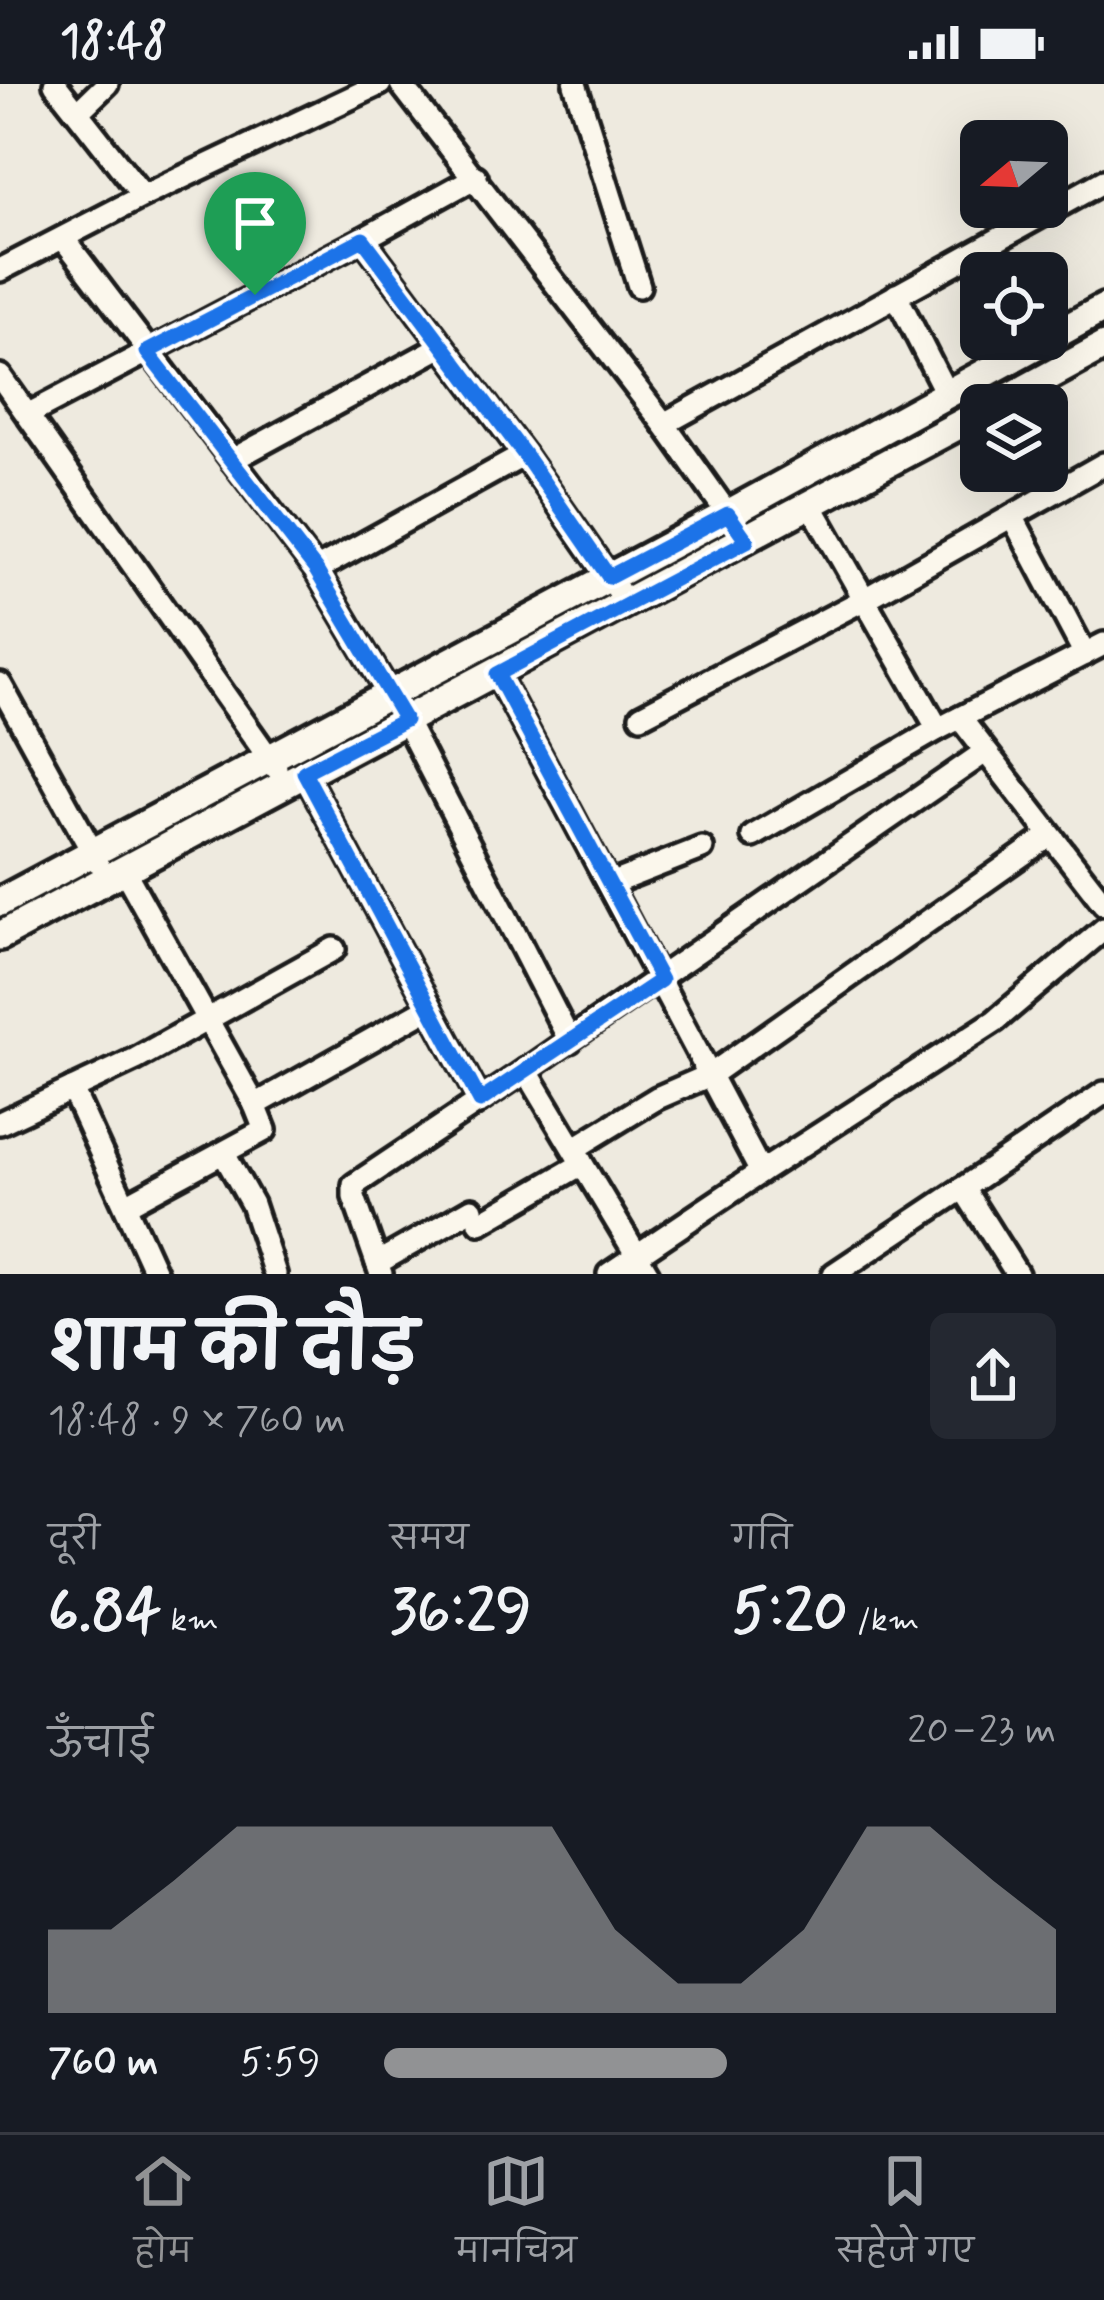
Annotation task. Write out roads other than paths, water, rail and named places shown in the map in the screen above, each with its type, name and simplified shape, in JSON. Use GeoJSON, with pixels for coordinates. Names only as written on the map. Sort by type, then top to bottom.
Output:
{"type":"FeatureCollection","features":[{"type":"Feature","properties":{"kind":"street"},"geometry":{"type":"LineString","coordinates":[[55,84],[142,196]]}},
{"type":"Feature","properties":{"kind":"street"},"geometry":{"type":"LineString","coordinates":[[79,111],[107,84]]}},
{"type":"Feature","properties":{"kind":"street"},"geometry":{"type":"LineString","coordinates":[[0,270],[142,196],[380,84]]}},
{"type":"Feature","properties":{"kind":"street"},"geometry":{"type":"LineString","coordinates":[[401,84],[664,424],[747,541]]}},
{"type":"Feature","properties":{"kind":"street"},"geometry":{"type":"LineString","coordinates":[[575,84],[639,286]]}},
{"type":"Feature","properties":{"kind":"street"},"geometry":{"type":"LineString","coordinates":[[29,414],[476,177]]}},
{"type":"Feature","properties":{"kind":"street"},"geometry":{"type":"LineString","coordinates":[[664,424],[1104,181]]}},
{"type":"Feature","properties":{"kind":"street"},"geometry":{"type":"LineString","coordinates":[[63,238],[316,570],[391,693],[570,1041]]}},
{"type":"Feature","properties":{"kind":"street"},"geometry":{"type":"LineString","coordinates":[[363,239],[524,454],[627,603]]}},
{"type":"Feature","properties":{"kind":"street"},"geometry":{"type":"LineString","coordinates":[[896,295],[947,395]]}},
{"type":"Feature","properties":{"kind":"street"},"geometry":{"type":"LineString","coordinates":[[0,936],[115,874],[286,771],[391,693],[1104,308]]}},
{"type":"Feature","properties":{"kind":"street"},"geometry":{"type":"LineString","coordinates":[[232,460],[442,346]]}},
{"type":"Feature","properties":{"kind":"street"},"geometry":{"type":"LineString","coordinates":[[1034,384],[1104,346]]}},
{"type":"Feature","properties":{"kind":"street"},"geometry":{"type":"LineString","coordinates":[[0,376],[286,771],[430,1007],[480,1101]]}},
{"type":"Feature","properties":{"kind":"street"},"geometry":{"type":"LineString","coordinates":[[0,902],[93,853],[405,720],[960,424]]}},
{"type":"Feature","properties":{"kind":"street"},"geometry":{"type":"LineString","coordinates":[[316,570],[524,454]]}},
{"type":"Feature","properties":{"kind":"street"},"geometry":{"type":"LineString","coordinates":[[641,716],[1104,464]]}},
{"type":"Feature","properties":{"kind":"street"},"geometry":{"type":"LineString","coordinates":[[811,505],[938,730]]}},
{"type":"Feature","properties":{"kind":"street"},"geometry":{"type":"LineString","coordinates":[[753,836],[938,730],[1095,649],[1012,516]]}},
{"type":"Feature","properties":{"kind":"street"},"geometry":{"type":"LineString","coordinates":[[497,674],[761,1172]]}},
{"type":"Feature","properties":{"kind":"street"},"geometry":{"type":"LineString","coordinates":[[0,684],[93,853],[115,874],[208,1019],[265,1130],[126,1205]]}},
{"type":"Feature","properties":{"kind":"street"},"geometry":{"type":"LineString","coordinates":[[960,718],[1104,904]]}},
{"type":"Feature","properties":{"kind":"street"},"geometry":{"type":"LineString","coordinates":[[582,1164],[379,1269],[354,1197],[354,1185],[661,980],[985,752]]}},
{"type":"Feature","properties":{"kind":"street"},"geometry":{"type":"LineString","coordinates":[[582,1164],[575,1148],[657,1098],[710,1075],[1049,836]]}},
{"type":"Feature","properties":{"kind":"street"},"geometry":{"type":"LineString","coordinates":[[610,884],[702,848]]}},
{"type":"Feature","properties":{"kind":"street"},"geometry":{"type":"LineString","coordinates":[[609,1274],[643,1266],[761,1172],[995,1021],[1104,929]]}},
{"type":"Feature","properties":{"kind":"street"},"geometry":{"type":"LineString","coordinates":[[0,1123],[208,1019],[334,949]]}},
{"type":"Feature","properties":{"kind":"street"},"geometry":{"type":"LineString","coordinates":[[255,1106],[430,1007]]}},
{"type":"Feature","properties":{"kind":"street"},"geometry":{"type":"LineString","coordinates":[[526,1070],[643,1266]]}},
{"type":"Feature","properties":{"kind":"street"},"geometry":{"type":"LineString","coordinates":[[72,1089],[156,1274]]}},
{"type":"Feature","properties":{"kind":"street"},"geometry":{"type":"LineString","coordinates":[[833,1274],[1104,1093]]}},
{"type":"Feature","properties":{"kind":"street"},"geometry":{"type":"LineString","coordinates":[[224,1154],[252,1204],[275,1274]]}},
{"type":"Feature","properties":{"kind":"street"},"geometry":{"type":"LineString","coordinates":[[963,1189],[1017,1274]]}}]}
